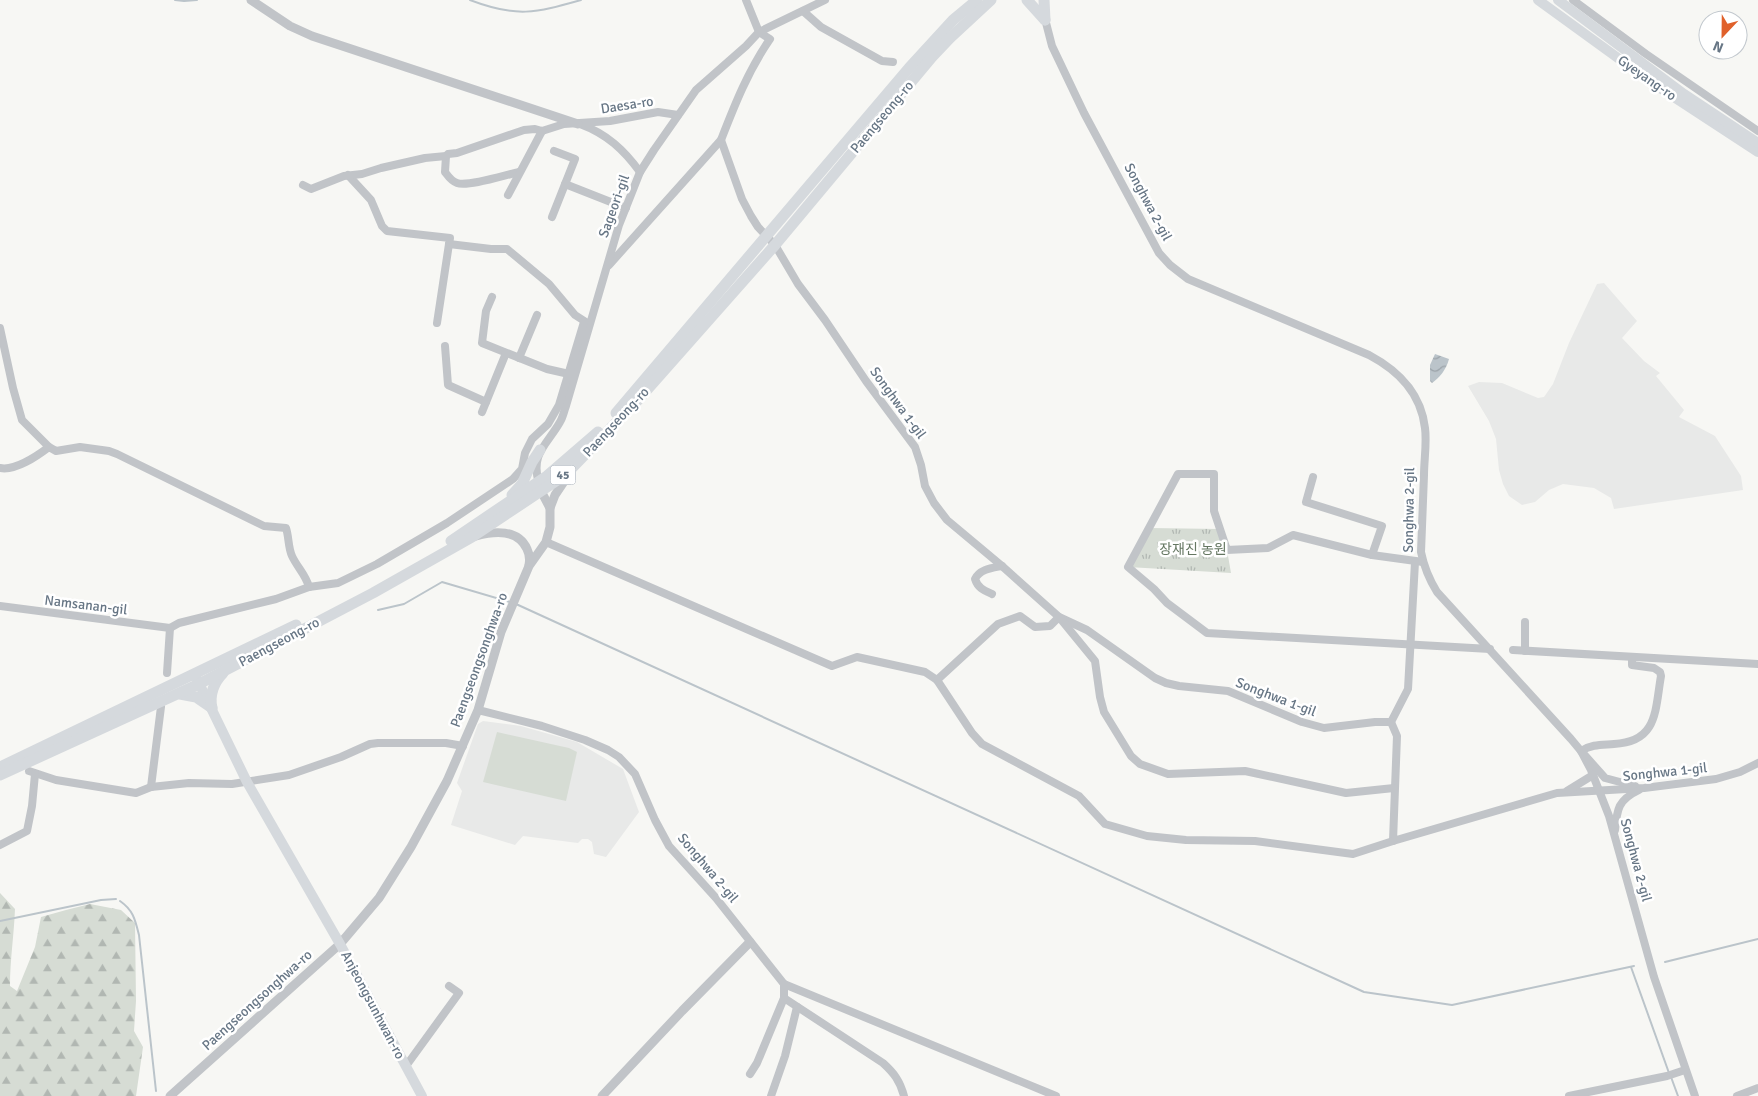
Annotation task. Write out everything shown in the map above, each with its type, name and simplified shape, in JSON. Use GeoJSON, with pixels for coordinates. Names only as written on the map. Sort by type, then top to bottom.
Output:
{"type":"FeatureCollection","features":[{"type":"Feature","properties":{"kind":"main road","name":"Paengseong-ro"},"geometry":{"type":"LineString","coordinates":[[0,775],[199,684],[373,592],[472,537],[540,487],[573,467],[637,401],[771,241],[933,41],[953,20],[977,0]]}},
{"type":"Feature","properties":{"kind":"main road","name":"Paengseong-ro"},"geometry":{"type":"LineString","coordinates":[[0,767],[322,613],[454,540],[504,504],[540,487],[610,421],[932,57],[990,0]]}},
{"type":"Feature","properties":{"kind":"main road"},"geometry":{"type":"LineString","coordinates":[[1027,0],[1045,20]]}},
{"type":"Feature","properties":{"kind":"main road"},"geometry":{"type":"LineString","coordinates":[[1042,0],[1045,20]]}},
{"type":"Feature","properties":{"kind":"main road","name":"Gyeyang-ro"},"geometry":{"type":"LineString","coordinates":[[1538,0],[1651,82],[1758,152]]}},
{"type":"Feature","properties":{"kind":"main road"},"geometry":{"type":"LineString","coordinates":[[1558,0],[1684,94],[1758,143]]}},
{"type":"Feature","properties":{"kind":"main road"},"geometry":{"type":"LineString","coordinates":[[504,504],[522,484],[540,450]]}},
{"type":"Feature","properties":{"kind":"main road"},"geometry":{"type":"LineString","coordinates":[[212,708],[210,700],[214,686],[226,670]]}},
{"type":"Feature","properties":{"kind":"main road","name":"Anjeongsunhwan-ro"},"geometry":{"type":"LineString","coordinates":[[194,673],[247,782],[340,944],[422,1096]]}},
{"type":"Feature","properties":{"kind":"main road"},"geometry":{"type":"LineString","coordinates":[[178,694],[193,696],[212,708]]}},
{"type":"Feature","properties":{"kind":"street"},"geometry":{"type":"LineString","coordinates":[[251,0],[290,26],[312,36],[596,130],[619,146],[640,172]]}},
{"type":"Feature","properties":{"kind":"street"},"geometry":{"type":"LineString","coordinates":[[607,267],[721,140],[741,89],[756,60],[770,39],[759,32],[746,0]]}},
{"type":"Feature","properties":{"kind":"street","name":"Sageori-gil"},"geometry":{"type":"LineString","coordinates":[[540,487],[536,462],[540,450],[560,421],[587,323],[640,172],[666,130],[696,90],[759,32],[825,0]]}},
{"type":"Feature","properties":{"kind":"street"},"geometry":{"type":"LineString","coordinates":[[1572,0],[1646,54],[1758,131]]}},
{"type":"Feature","properties":{"kind":"street"},"geometry":{"type":"LineString","coordinates":[[803,11],[820,27],[882,62],[894,62]]}},
{"type":"Feature","properties":{"kind":"street","name":"Songhwa 2-gil"},"geometry":{"type":"LineString","coordinates":[[1045,20],[1052,46],[1084,113],[1159,253],[1170,265],[1188,279],[1369,355],[1384,363],[1407,383],[1420,406],[1425,430],[1419,562],[1437,592],[1581,751],[1593,775],[1609,816],[1654,978],[1695,1096]]}},
{"type":"Feature","properties":{"kind":"street","name":"Daesa-ro"},"geometry":{"type":"LineString","coordinates":[[303,185],[311,189],[348,175],[362,174],[425,158],[446,156],[524,130],[542,131],[564,124],[633,117],[658,112],[678,114]]}},
{"type":"Feature","properties":{"kind":"street"},"geometry":{"type":"LineString","coordinates":[[508,195],[542,131]]}},
{"type":"Feature","properties":{"kind":"street","name":"Songhwa 1-gil"},"geometry":{"type":"LineString","coordinates":[[721,140],[742,199],[758,227],[771,241],[798,284],[915,447],[925,486],[934,503],[948,520],[1059,617],[1087,630],[1155,678],[1166,683],[1228,691],[1302,722],[1324,728],[1391,722]]}},
{"type":"Feature","properties":{"kind":"street"},"geometry":{"type":"LineString","coordinates":[[552,217],[575,159],[554,151]]}},
{"type":"Feature","properties":{"kind":"street"},"geometry":{"type":"LineString","coordinates":[[446,156],[445,172],[453,181],[458,183],[470,183],[519,172]]}},
{"type":"Feature","properties":{"kind":"street"},"geometry":{"type":"LineString","coordinates":[[348,175],[371,200],[382,226],[387,231],[450,238],[436,323]]}},
{"type":"Feature","properties":{"kind":"street"},"geometry":{"type":"LineString","coordinates":[[565,184],[626,208]]}},
{"type":"Feature","properties":{"kind":"street"},"geometry":{"type":"LineString","coordinates":[[167,673],[170,628],[179,623],[276,599],[309,588],[338,583],[377,564],[447,523],[520,473],[525,453],[532,439],[548,424],[555,414],[587,323],[574,315],[548,284],[507,249],[449,244]]}},
{"type":"Feature","properties":{"kind":"street"},"geometry":{"type":"LineString","coordinates":[[492,297],[486,311],[482,343],[547,369],[568,374]]}},
{"type":"Feature","properties":{"kind":"street"},"geometry":{"type":"LineString","coordinates":[[519,358],[537,315]]}},
{"type":"Feature","properties":{"kind":"street"},"geometry":{"type":"LineString","coordinates":[[0,328],[22,420],[49,446],[56,451],[80,447],[109,451],[264,526],[286,528],[292,556],[307,578],[309,588]]}},
{"type":"Feature","properties":{"kind":"street"},"geometry":{"type":"LineString","coordinates":[[445,346],[448,386],[486,402]]}},
{"type":"Feature","properties":{"kind":"street"},"geometry":{"type":"LineString","coordinates":[[482,412],[506,352]]}},
{"type":"Feature","properties":{"kind":"street"},"geometry":{"type":"LineString","coordinates":[[0,468],[6,469],[16,466],[39,455],[49,446]]}},
{"type":"Feature","properties":{"kind":"street"},"geometry":{"type":"LineString","coordinates":[[550,508],[555,495],[573,467]]}},
{"type":"Feature","properties":{"kind":"street"},"geometry":{"type":"LineString","coordinates":[[1393,841],[1397,736],[1391,722],[1408,689],[1412,645],[1419,562],[1372,555],[1293,535],[1268,548],[1228,550],[1214,511],[1214,474],[1178,474],[1128,567],[1167,603],[1207,633],[1412,645],[1490,649]]}},
{"type":"Feature","properties":{"kind":"street","name":"Songhwa 2-gil"},"geometry":{"type":"LineString","coordinates":[[1313,477],[1306,502],[1382,526],[1372,555]]}},
{"type":"Feature","properties":{"kind":"street"},"geometry":{"type":"LineString","coordinates":[[540,487],[550,508]]}},
{"type":"Feature","properties":{"kind":"street","name":"Paengseongsonghwa-ro"},"geometry":{"type":"LineString","coordinates":[[170,1096],[340,944],[379,898],[411,847],[447,781],[463,746],[478,710],[501,632],[529,566],[546,542],[550,527],[550,508]]}},
{"type":"Feature","properties":{"kind":"street"},"geometry":{"type":"LineString","coordinates":[[447,523],[454,540]]}},
{"type":"Feature","properties":{"kind":"street"},"geometry":{"type":"LineString","coordinates":[[472,537],[499,532],[517,537],[527,549],[530,558],[529,566]]}},
{"type":"Feature","properties":{"kind":"street"},"geometry":{"type":"LineString","coordinates":[[546,542],[832,666],[856,657],[925,672],[937,680],[998,624],[1020,616],[1035,627],[1050,626],[1059,617],[1092,655],[1095,661],[1104,712],[1131,756],[1140,764],[1168,774],[1245,771],[1346,793],[1394,788]]}},
{"type":"Feature","properties":{"kind":"street"},"geometry":{"type":"LineString","coordinates":[[992,594],[982,590],[977,585],[975,579],[978,574],[1002,566]]}},
{"type":"Feature","properties":{"kind":"street","name":"Namsanan-gil"},"geometry":{"type":"LineString","coordinates":[[0,606],[170,628]]}},
{"type":"Feature","properties":{"kind":"street"},"geometry":{"type":"LineString","coordinates":[[1525,622],[1525,651]]}},
{"type":"Feature","properties":{"kind":"street"},"geometry":{"type":"LineString","coordinates":[[1513,650],[1758,664]]}},
{"type":"Feature","properties":{"kind":"street"},"geometry":{"type":"LineString","coordinates":[[1632,657],[1632,665],[1654,668],[1660,672],[1661,676],[1654,715],[1648,732],[1629,743],[1590,745],[1581,751],[1605,778],[1644,788]]}},
{"type":"Feature","properties":{"kind":"street","name":"Songhwa 1-gil"},"geometry":{"type":"LineString","coordinates":[[937,680],[972,733],[982,744],[1079,796],[1105,824],[1147,836],[1186,840],[1255,841],[1353,854],[1557,793],[1600,792],[1716,779],[1740,772],[1758,763]]}},
{"type":"Feature","properties":{"kind":"street"},"geometry":{"type":"LineString","coordinates":[[150,787],[161,706]]}},
{"type":"Feature","properties":{"kind":"street","name":"Songhwa 2-gil"},"geometry":{"type":"LineString","coordinates":[[478,710],[542,726],[585,740],[618,757],[635,774],[655,820],[669,846],[716,898],[784,984],[1056,1096]]}},
{"type":"Feature","properties":{"kind":"street"},"geometry":{"type":"LineString","coordinates":[[0,845],[27,831],[32,806],[32,772],[56,780],[136,792],[150,787],[189,783],[232,784],[289,776],[370,744],[446,742],[463,746]]}},
{"type":"Feature","properties":{"kind":"street"},"geometry":{"type":"LineString","coordinates":[[1566,792],[1593,775]]}},
{"type":"Feature","properties":{"kind":"street"},"geometry":{"type":"LineString","coordinates":[[1614,835],[1618,809],[1624,798],[1644,788]]}},
{"type":"Feature","properties":{"kind":"street"},"geometry":{"type":"LineString","coordinates":[[602,1096],[750,942]]}},
{"type":"Feature","properties":{"kind":"street"},"geometry":{"type":"LineString","coordinates":[[750,1074],[784,998],[784,984]]}},
{"type":"Feature","properties":{"kind":"street","name":"Anjeongsunhwan-ro"},"geometry":{"type":"LineString","coordinates":[[406,1066],[459,993],[449,986]]}},
{"type":"Feature","properties":{"kind":"street"},"geometry":{"type":"LineString","coordinates":[[784,998],[883,1063],[894,1072],[900,1082],[904,1096]]}},
{"type":"Feature","properties":{"kind":"street"},"geometry":{"type":"LineString","coordinates":[[771,1096],[785,1056],[797,1007]]}},
{"type":"Feature","properties":{"kind":"street"},"geometry":{"type":"LineString","coordinates":[[1569,1096],[1686,1070]]}},
{"type":"Feature","properties":{"kind":"street"},"geometry":{"type":"LineString","coordinates":[[1737,1096],[1758,1088]]}},
{"type":"Feature","properties":{"kind":"shaded area"},"geometry":{"type":"Polygon","coordinates":[[[1604,283],[1637,321],[1622,338],[1644,361],[1660,373],[1656,376],[1684,410],[1679,417],[1715,436],[1741,476],[1743,490],[1614,509],[1611,498],[1594,488],[1563,484],[1549,490],[1535,502],[1522,505],[1509,496],[1499,470],[1496,439],[1489,421],[1468,386],[1479,382],[1502,383],[1538,398],[1544,397],[1553,384],[1569,343],[1597,284],[1604,283]]]}},
{"type":"Feature","properties":{"kind":"shaded area"},"geometry":{"type":"Polygon","coordinates":[[[483,721],[521,726],[577,742],[623,769],[639,812],[606,857],[594,854],[592,842],[588,839],[582,839],[578,843],[523,836],[515,845],[451,825],[462,791],[457,783],[478,724],[483,721]]]}},
{"type":"Feature","properties":{"kind":"green space","name":"장재진 농원"},"geometry":{"type":"Polygon","coordinates":[[[1150,528],[1220,529],[1227,550],[1231,573],[1128,567],[1150,528]]]}},
{"type":"Feature","properties":{"kind":"green space"},"geometry":{"type":"Polygon","coordinates":[[[497,732],[569,748],[577,752],[566,801],[483,782],[497,732]]]}},
{"type":"Feature","properties":{"kind":"green space"},"geometry":{"type":"Polygon","coordinates":[[[0,893],[15,909],[10,986],[17,991],[35,947],[41,917],[90,904],[121,910],[135,923],[136,1001],[134,1031],[143,1047],[136,1096],[0,1096],[0,893]]]}},
{"type":"Feature","properties":{"kind":"water"},"geometry":{"type":"Polygon","coordinates":[[[1435,354],[1449,359],[1442,373],[1432,383],[1430,381],[1430,365],[1435,354]]]}},
{"type":"Feature","properties":{"kind":"waterway"},"geometry":{"type":"LineString","coordinates":[[175,0],[197,0]]}},
{"type":"Feature","properties":{"kind":"waterway"},"geometry":{"type":"LineString","coordinates":[[470,0],[486,6],[526,12],[581,0]]}},
{"type":"Feature","properties":{"kind":"waterway"},"geometry":{"type":"LineString","coordinates":[[378,610],[404,604],[442,582],[510,602]]}},
{"type":"Feature","properties":{"kind":"waterway"},"geometry":{"type":"LineString","coordinates":[[516,604],[1364,992],[1452,1005],[1634,966]]}},
{"type":"Feature","properties":{"kind":"waterway"},"geometry":{"type":"LineString","coordinates":[[0,921],[101,900],[116,899]]}},
{"type":"Feature","properties":{"kind":"waterway"},"geometry":{"type":"LineString","coordinates":[[120,901],[133,915],[139,935],[156,1091]]}},
{"type":"Feature","properties":{"kind":"waterway"},"geometry":{"type":"LineString","coordinates":[[1665,962],[1758,939]]}},
{"type":"Feature","properties":{"kind":"waterway"},"geometry":{"type":"LineString","coordinates":[[1631,967],[1669,1073]]}},
{"type":"Feature","properties":{"kind":"waterway"},"geometry":{"type":"LineString","coordinates":[[1671,1077],[1678,1096]]}}]}
